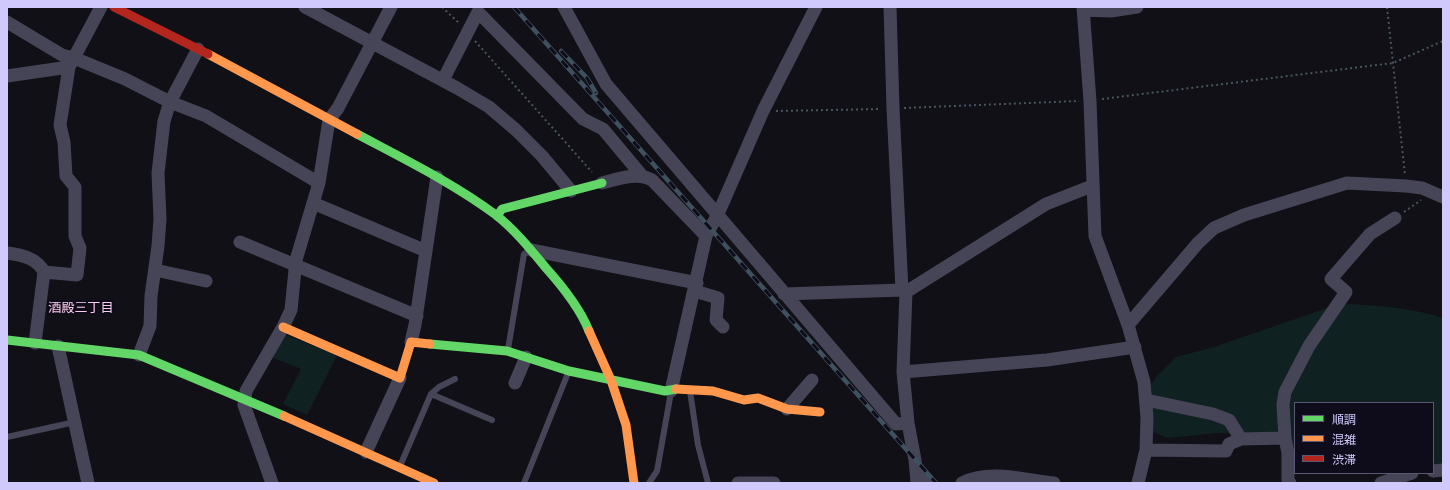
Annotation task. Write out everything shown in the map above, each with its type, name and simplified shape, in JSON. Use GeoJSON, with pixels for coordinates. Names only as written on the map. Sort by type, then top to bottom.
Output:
{"type":"FeatureCollection","features":[{"type":"Feature","properties":{"kind":"street"},"geometry":{"type":"LineString","coordinates":[[44,272],[77,275],[80,248],[75,236],[75,187],[66,176],[64,142],[60,126],[71,62],[101,7]]}},
{"type":"Feature","properties":{"kind":"street"},"geometry":{"type":"LineString","coordinates":[[114,7],[450,184],[497,216],[531,250],[555,278],[584,318],[612,380],[626,425],[634,483]]}},
{"type":"Feature","properties":{"kind":"street"},"geometry":{"type":"LineString","coordinates":[[305,7],[443,80],[489,107],[516,130],[542,156],[571,191]]}},
{"type":"Feature","properties":{"kind":"street"},"geometry":{"type":"LineString","coordinates":[[272,483],[244,405],[246,391],[283,327],[291,310],[295,264],[319,183],[329,120],[338,108],[391,7]]}},
{"type":"Feature","properties":{"kind":"street"},"geometry":{"type":"LineString","coordinates":[[564,7],[606,84],[896,424],[908,423]]}},
{"type":"Feature","properties":{"kind":"street"},"geometry":{"type":"LineString","coordinates":[[890,7],[893,108],[904,291],[903,372],[908,423],[917,468],[917,483]]}},
{"type":"Feature","properties":{"kind":"street"},"geometry":{"type":"LineString","coordinates":[[1137,7],[1111,11],[1083,9],[1090,101],[1095,236],[1128,325],[1144,382],[1146,400],[1146,450],[1138,483]]}},
{"type":"Feature","properties":{"kind":"street"},"geometry":{"type":"LineString","coordinates":[[671,391],[696,287],[706,236],[718,214],[763,111],[815,8]]}},
{"type":"Feature","properties":{"kind":"street"},"geometry":{"type":"LineString","coordinates":[[443,80],[478,12],[583,119],[603,129],[643,177]]}},
{"type":"Feature","properties":{"kind":"street"},"geometry":{"type":"LineString","coordinates":[[7,22],[71,62],[125,78],[170,102],[206,116],[319,183]]}},
{"type":"Feature","properties":{"kind":"street"},"geometry":{"type":"LineString","coordinates":[[139,355],[150,326],[151,296],[160,219],[158,173],[164,121],[170,102],[198,50]]}},
{"type":"Feature","properties":{"kind":"street"},"geometry":{"type":"LineString","coordinates":[[7,76],[71,62]]}},
{"type":"Feature","properties":{"kind":"street"},"geometry":{"type":"LineString","coordinates":[[366,452],[400,378],[411,342],[417,316],[437,177]]}},
{"type":"Feature","properties":{"kind":"street"},"geometry":{"type":"LineString","coordinates":[[497,216],[502,209],[628,177],[643,177],[652,180],[706,236]]}},
{"type":"Feature","properties":{"kind":"street"},"geometry":{"type":"LineString","coordinates":[[1128,325],[1198,243],[1214,228],[1244,214],[1347,183],[1406,186],[1427,190],[1443,197]]}},
{"type":"Feature","properties":{"kind":"street"},"geometry":{"type":"LineString","coordinates":[[784,294],[904,291],[1046,204],[1092,186]]}},
{"type":"Feature","properties":{"kind":"street"},"geometry":{"type":"LineString","coordinates":[[313,203],[426,251]]}},
{"type":"Feature","properties":{"kind":"street"},"geometry":{"type":"LineString","coordinates":[[1290,483],[1288,480],[1288,453],[1285,438],[1283,406],[1285,392],[1309,346],[1346,292],[1331,279],[1370,234],[1395,218]]}},
{"type":"Feature","properties":{"kind":"street"},"geometry":{"type":"LineString","coordinates":[[240,242],[417,316]]}},
{"type":"Feature","properties":{"kind":"street"},"geometry":{"type":"LineString","coordinates":[[531,250],[696,287],[718,298],[716,320],[723,327]]}},
{"type":"Feature","properties":{"kind":"street"},"geometry":{"type":"LineString","coordinates":[[7,253],[31,259],[40,265],[44,272],[35,343]]}},
{"type":"Feature","properties":{"kind":"street"},"geometry":{"type":"LineString","coordinates":[[155,270],[206,281]]}},
{"type":"Feature","properties":{"kind":"street"},"geometry":{"type":"LineString","coordinates":[[283,327],[400,378]]}},
{"type":"Feature","properties":{"kind":"street"},"geometry":{"type":"LineString","coordinates":[[7,340],[139,355],[245,399],[434,483]]}},
{"type":"Feature","properties":{"kind":"street"},"geometry":{"type":"LineString","coordinates":[[411,342],[507,351],[569,371],[665,391],[690,389],[713,391],[744,400],[758,398],[787,408],[820,412]]}},
{"type":"Feature","properties":{"kind":"street"},"geometry":{"type":"LineString","coordinates":[[58,346],[88,483]]}},
{"type":"Feature","properties":{"kind":"street"},"geometry":{"type":"LineString","coordinates":[[903,372],[1047,360],[1135,346]]}},
{"type":"Feature","properties":{"kind":"street"},"geometry":{"type":"LineString","coordinates":[[515,383],[526,357]]}},
{"type":"Feature","properties":{"kind":"street"},"geometry":{"type":"LineString","coordinates":[[787,408],[812,380]]}},
{"type":"Feature","properties":{"kind":"street"},"geometry":{"type":"LineString","coordinates":[[1146,400],[1213,414],[1229,420],[1241,439]]}},
{"type":"Feature","properties":{"kind":"street"},"geometry":{"type":"LineString","coordinates":[[1146,450],[1226,451],[1229,444],[1241,439],[1285,438]]}},
{"type":"Feature","properties":{"kind":"street"},"geometry":{"type":"LineString","coordinates":[[917,468],[929,483]]}},
{"type":"Feature","properties":{"kind":"street"},"geometry":{"type":"LineString","coordinates":[[1381,483],[1409,474]]}},
{"type":"Feature","properties":{"kind":"street"},"geometry":{"type":"LineString","coordinates":[[962,483],[976,478],[994,476],[1054,483]]}},
{"type":"Feature","properties":{"kind":"street"},"geometry":{"type":"LineString","coordinates":[[738,483],[774,483]]}},
{"type":"Feature","properties":{"kind":"lane"},"geometry":{"type":"LineString","coordinates":[[507,351],[524,254],[531,250]]}},
{"type":"Feature","properties":{"kind":"lane"},"geometry":{"type":"LineString","coordinates":[[524,483],[569,371]]}},
{"type":"Feature","properties":{"kind":"lane"},"geometry":{"type":"LineString","coordinates":[[400,467],[431,394],[439,386],[455,379]]}},
{"type":"Feature","properties":{"kind":"lane"},"geometry":{"type":"LineString","coordinates":[[690,389],[698,446],[708,483]]}},
{"type":"Feature","properties":{"kind":"lane"},"geometry":{"type":"LineString","coordinates":[[649,483],[657,471],[671,391]]}},
{"type":"Feature","properties":{"kind":"lane"},"geometry":{"type":"LineString","coordinates":[[431,394],[492,420]]}},
{"type":"Feature","properties":{"kind":"lane"},"geometry":{"type":"LineString","coordinates":[[7,436],[75,422]]}},
{"type":"Feature","properties":{"kind":"path"},"geometry":{"type":"LineString","coordinates":[[442,7],[460,24]]}},
{"type":"Feature","properties":{"kind":"path"},"geometry":{"type":"LineString","coordinates":[[1387,7],[1406,186]]}},
{"type":"Feature","properties":{"kind":"path"},"geometry":{"type":"LineString","coordinates":[[471,36],[602,183]]}},
{"type":"Feature","properties":{"kind":"path"},"geometry":{"type":"LineString","coordinates":[[763,111],[1090,101],[1393,63],[1443,41]]}},
{"type":"Feature","properties":{"kind":"path"},"geometry":{"type":"LineString","coordinates":[[1395,218],[1421,201],[1427,190]]}},
{"type":"Feature","properties":{"kind":"shaded area"},"geometry":{"type":"Polygon","coordinates":[[[1350,304],[1386,307],[1409,310],[1443,318],[1443,476],[1434,464],[1434,402],[1294,402],[1294,448],[1288,448],[1241,434],[1216,433],[1168,438],[1155,433],[1142,423],[1139,408],[1146,391],[1156,377],[1176,357],[1214,347],[1333,306],[1350,304]]]}},
{"type":"Feature","properties":{"kind":"shaded area"},"geometry":{"type":"Polygon","coordinates":[[[283,334],[337,355],[307,415],[283,404],[301,369],[271,357],[283,334]]]}},
{"type":"Feature","properties":{"kind":"railway"},"geometry":{"type":"LineString","coordinates":[[514,7],[936,483]]}},
{"type":"Feature","properties":{"kind":"railway"},"geometry":{"type":"LineString","coordinates":[[561,51],[587,78],[596,93]]}},
{"type":"Feature","properties":{"kind":"traffic: fast"},"geometry":{"type":"LineString","coordinates":[[357,134],[446,182],[480,203],[496,215],[522,240],[565,290],[581,314],[589,331]]}},
{"type":"Feature","properties":{"kind":"traffic: fast"},"geometry":{"type":"LineString","coordinates":[[497,216],[502,209],[602,183]]}},
{"type":"Feature","properties":{"kind":"traffic: fast"},"geometry":{"type":"LineString","coordinates":[[7,340],[139,355],[284,416]]}},
{"type":"Feature","properties":{"kind":"traffic: fast"},"geometry":{"type":"LineString","coordinates":[[430,344],[507,351],[569,371],[665,391],[676,389]]}},
{"type":"Feature","properties":{"kind":"traffic: slow"},"geometry":{"type":"LineString","coordinates":[[208,54],[357,134]]}},
{"type":"Feature","properties":{"kind":"traffic: slow"},"geometry":{"type":"LineString","coordinates":[[283,327],[400,378],[411,342],[430,344]]}},
{"type":"Feature","properties":{"kind":"traffic: slow"},"geometry":{"type":"LineString","coordinates":[[589,331],[611,380],[626,425],[634,483]]}},
{"type":"Feature","properties":{"kind":"traffic: slow"},"geometry":{"type":"LineString","coordinates":[[676,389],[713,391],[744,400],[758,398],[787,409],[820,412]]}},
{"type":"Feature","properties":{"kind":"traffic: slow"},"geometry":{"type":"LineString","coordinates":[[284,416],[434,483]]}},
{"type":"Feature","properties":{"kind":"traffic: jam"},"geometry":{"type":"LineString","coordinates":[[114,7],[208,54]]}},
{"type":"Feature","properties":{"kind":"district","name":"酒殿三丁目"},"geometry":{"type":"Point","coordinates":[81,309]}}]}
